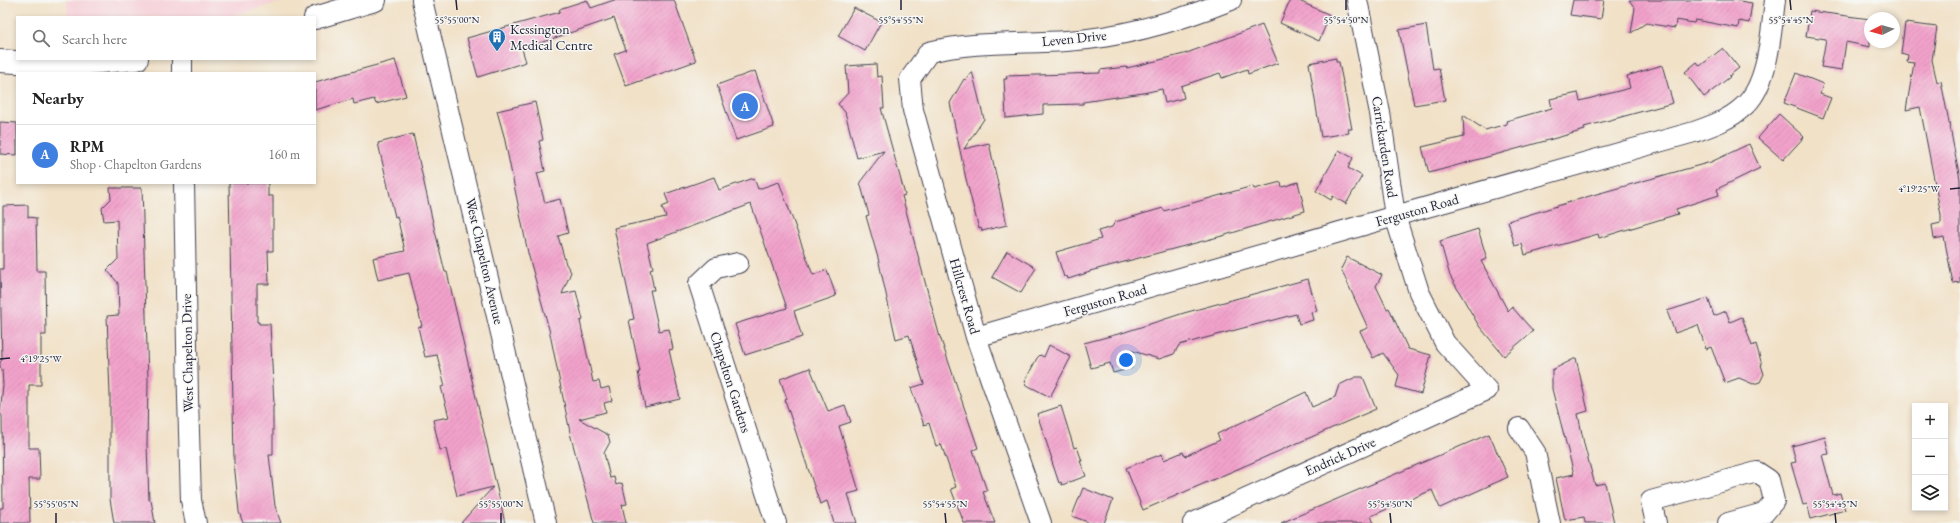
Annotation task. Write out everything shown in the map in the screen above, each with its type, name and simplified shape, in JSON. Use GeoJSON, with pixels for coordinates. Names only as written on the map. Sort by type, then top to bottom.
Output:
{"type":"FeatureCollection","features":[{"type":"Feature","properties":{"kind":"main road"},"geometry":{"type":"LineString","coordinates":[[316,18],[375,0]]}},
{"type":"Feature","properties":{"kind":"main road"},"geometry":{"type":"LineString","coordinates":[[0,61],[63,65],[125,60]]}},
{"type":"Feature","properties":{"kind":"street","name":"West Chapelton Avenue"},"geometry":{"type":"LineString","coordinates":[[422,0],[546,523]]}},
{"type":"Feature","properties":{"kind":"street","name":"Leven Drive"},"geometry":{"type":"LineString","coordinates":[[919,66],[929,52],[951,46],[1068,41],[1144,29],[1231,0]]}},
{"type":"Feature","properties":{"kind":"street","name":"Carrickarden Road"},"geometry":{"type":"LineString","coordinates":[[1357,0],[1380,113],[1396,216],[1419,292],[1445,343],[1487,390]]}},
{"type":"Feature","properties":{"kind":"street","name":"Ferguston Road"},"geometry":{"type":"LineString","coordinates":[[976,337],[1694,132],[1721,122],[1744,107],[1756,91],[1763,71],[1775,0]]}},
{"type":"Feature","properties":{"kind":"street"},"geometry":{"type":"LineString","coordinates":[[182,60],[182,72]]}},
{"type":"Feature","properties":{"kind":"street","name":"Hillcrest Road"},"geometry":{"type":"LineString","coordinates":[[919,66],[910,79],[913,110],[976,337],[1041,523]]}},
{"type":"Feature","properties":{"kind":"street","name":"West Chapelton Drive"},"geometry":{"type":"LineString","coordinates":[[184,184],[191,500],[196,523]]}},
{"type":"Feature","properties":{"kind":"street","name":"Chapelton Gardens"},"geometry":{"type":"LineString","coordinates":[[738,263],[716,268],[700,284],[776,523]]}},
{"type":"Feature","properties":{"kind":"street","name":"Endrick Drive"},"geometry":{"type":"LineString","coordinates":[[1193,523],[1487,390]]}},
{"type":"Feature","properties":{"kind":"street"},"geometry":{"type":"LineString","coordinates":[[1519,428],[1535,452],[1550,523]]}},
{"type":"Feature","properties":{"kind":"street"},"geometry":{"type":"LineString","coordinates":[[1656,523],[1651,501],[1757,472],[1769,480],[1774,500],[1764,513],[1728,523]]}},
{"type":"Feature","properties":{"kind":"shaded area"},"geometry":{"type":"Polygon","coordinates":[[[67,0],[287,0],[231,16],[67,16],[67,0]]]}},
{"type":"Feature","properties":{"kind":"building"},"geometry":{"type":"Polygon","coordinates":[[[587,0],[591,8],[614,0],[674,0],[696,61],[626,86],[614,54],[626,50],[614,18],[522,49],[526,62],[478,77],[467,38],[560,12],[559,10],[562,8],[587,0]]]}},
{"type":"Feature","properties":{"kind":"building"},"geometry":{"type":"Polygon","coordinates":[[[1290,0],[1297,0],[1330,15],[1319,41],[1280,23],[1290,0]]]}},
{"type":"Feature","properties":{"kind":"building"},"geometry":{"type":"Polygon","coordinates":[[[1573,0],[1604,0],[1601,19],[1570,15],[1573,0]]]}},
{"type":"Feature","properties":{"kind":"building"},"geometry":{"type":"Polygon","coordinates":[[[1629,0],[1733,0],[1752,3],[1749,23],[1739,21],[1738,28],[1695,20],[1694,23],[1676,20],[1675,28],[1646,23],[1631,33],[1635,8],[1629,0]]]}},
{"type":"Feature","properties":{"kind":"building"},"geometry":{"type":"Polygon","coordinates":[[[854,8],[881,22],[865,51],[838,36],[854,8]]]}},
{"type":"Feature","properties":{"kind":"building"},"geometry":{"type":"Polygon","coordinates":[[[1810,11],[1864,18],[1864,46],[1846,42],[1842,70],[1821,67],[1826,39],[1806,36],[1810,11]]]}},
{"type":"Feature","properties":{"kind":"building"},"geometry":{"type":"Polygon","coordinates":[[[1905,23],[1937,27],[1932,60],[1937,82],[1941,81],[1960,179],[1960,282],[1953,283],[1944,237],[1934,239],[1932,225],[1941,223],[1941,215],[1920,107],[1906,110],[1914,63],[1907,62],[1908,55],[1901,53],[1905,23]]]}},
{"type":"Feature","properties":{"kind":"building"},"geometry":{"type":"Polygon","coordinates":[[[1262,25],[1278,63],[1248,74],[1247,69],[1222,78],[1220,73],[1181,86],[1184,98],[1165,103],[1162,89],[1083,102],[1083,104],[1043,105],[1043,114],[1006,118],[1004,79],[1007,79],[1006,76],[1100,73],[1100,70],[1127,68],[1184,54],[1262,25]]]}},
{"type":"Feature","properties":{"kind":"building"},"geometry":{"type":"Polygon","coordinates":[[[1426,25],[1433,69],[1439,68],[1445,100],[1414,105],[1399,30],[1426,25]]]}},
{"type":"Feature","properties":{"kind":"building"},"geometry":{"type":"Polygon","coordinates":[[[1723,48],[1739,68],[1704,97],[1685,72],[1697,62],[1700,66],[1723,48]]]}},
{"type":"Feature","properties":{"kind":"building"},"geometry":{"type":"Polygon","coordinates":[[[1336,58],[1336,62],[1339,62],[1352,129],[1348,129],[1349,133],[1321,137],[1309,63],[1336,58]]]}},
{"type":"Feature","properties":{"kind":"building"},"geometry":{"type":"Polygon","coordinates":[[[395,60],[406,96],[376,104],[374,99],[354,104],[353,99],[316,110],[316,82],[395,60]]]}},
{"type":"Feature","properties":{"kind":"building"},"geometry":{"type":"Polygon","coordinates":[[[876,64],[877,77],[882,76],[884,108],[881,108],[905,195],[902,196],[939,334],[978,448],[973,450],[987,491],[983,492],[995,523],[964,523],[951,489],[956,487],[941,444],[936,446],[929,423],[924,425],[911,388],[924,384],[909,335],[896,339],[878,258],[866,216],[869,215],[860,182],[884,151],[857,158],[845,112],[838,104],[848,93],[846,66],[876,64]]]}},
{"type":"Feature","properties":{"kind":"building"},"geometry":{"type":"Polygon","coordinates":[[[1662,65],[1673,103],[1584,127],[1585,130],[1429,173],[1422,147],[1464,137],[1463,115],[1485,130],[1507,124],[1506,121],[1552,108],[1550,99],[1578,93],[1580,101],[1630,88],[1627,76],[1662,65]]]}},
{"type":"Feature","properties":{"kind":"building"},"geometry":{"type":"Polygon","coordinates":[[[755,71],[774,127],[736,140],[717,85],[755,71]]]}},
{"type":"Feature","properties":{"kind":"building"},"geometry":{"type":"Polygon","coordinates":[[[972,71],[984,119],[964,149],[989,143],[1007,225],[982,231],[981,228],[979,229],[966,179],[950,103],[964,79],[966,80],[972,71]]]}},
{"type":"Feature","properties":{"kind":"building"},"geometry":{"type":"Polygon","coordinates":[[[1796,73],[1823,84],[1820,94],[1831,98],[1823,118],[1784,103],[1796,73]]]}},
{"type":"Feature","properties":{"kind":"building"},"geometry":{"type":"Polygon","coordinates":[[[535,102],[543,140],[539,141],[545,171],[537,173],[545,203],[560,199],[568,233],[558,236],[566,264],[571,272],[562,294],[576,291],[583,320],[580,321],[593,382],[599,381],[601,389],[609,387],[612,401],[604,403],[606,412],[579,419],[608,435],[610,442],[604,453],[610,478],[614,477],[616,485],[622,483],[627,504],[622,505],[626,523],[594,523],[571,437],[549,329],[528,253],[504,136],[497,111],[535,102]]]}},
{"type":"Feature","properties":{"kind":"building"},"geometry":{"type":"Polygon","coordinates":[[[1779,114],[1804,137],[1783,160],[1758,138],[1779,114]]]}},
{"type":"Feature","properties":{"kind":"building"},"geometry":{"type":"Polygon","coordinates":[[[0,122],[16,123],[16,155],[0,154],[0,122]]]}},
{"type":"Feature","properties":{"kind":"building"},"geometry":{"type":"Polygon","coordinates":[[[413,134],[445,272],[447,272],[505,523],[461,523],[493,487],[457,496],[446,449],[440,450],[433,420],[449,417],[441,387],[445,386],[437,355],[425,357],[418,327],[422,326],[409,273],[378,280],[373,258],[405,251],[397,216],[395,217],[378,143],[413,134]]]}},
{"type":"Feature","properties":{"kind":"building"},"geometry":{"type":"Polygon","coordinates":[[[1749,144],[1760,168],[1717,189],[1719,195],[1676,209],[1678,214],[1599,238],[1598,234],[1525,255],[1522,244],[1515,246],[1508,221],[1593,195],[1711,162],[1749,144]]]}},
{"type":"Feature","properties":{"kind":"building"},"geometry":{"type":"Polygon","coordinates":[[[1339,150],[1353,158],[1348,168],[1362,176],[1346,204],[1333,196],[1331,200],[1316,191],[1339,150]]]}},
{"type":"Feature","properties":{"kind":"building"},"geometry":{"type":"Polygon","coordinates":[[[714,177],[719,190],[754,178],[758,189],[779,182],[813,275],[827,270],[836,296],[794,311],[802,337],[745,355],[735,324],[787,308],[751,204],[647,243],[653,268],[650,269],[654,290],[650,290],[659,331],[669,329],[673,349],[669,350],[680,399],[645,407],[638,372],[640,372],[629,320],[634,319],[614,228],[666,217],[662,207],[669,204],[665,194],[714,177]]]}},
{"type":"Feature","properties":{"kind":"building"},"geometry":{"type":"Polygon","coordinates":[[[1281,182],[1282,187],[1298,182],[1305,211],[1222,236],[1090,271],[1068,279],[1067,276],[1064,277],[1056,252],[1101,239],[1098,231],[1112,227],[1115,222],[1163,208],[1164,211],[1253,186],[1254,189],[1281,182]]]}},
{"type":"Feature","properties":{"kind":"building"},"geometry":{"type":"Polygon","coordinates":[[[229,184],[268,184],[268,196],[273,196],[273,251],[268,251],[269,284],[257,284],[257,322],[259,322],[259,324],[270,324],[274,405],[273,455],[269,455],[275,506],[281,523],[243,523],[239,512],[234,462],[229,184]]]}},
{"type":"Feature","properties":{"kind":"building"},"geometry":{"type":"Polygon","coordinates":[[[110,188],[142,188],[148,380],[147,445],[149,500],[151,500],[155,523],[114,523],[110,499],[110,394],[107,316],[119,315],[118,283],[107,270],[118,259],[117,220],[104,221],[102,208],[111,199],[110,188]]]}},
{"type":"Feature","properties":{"kind":"building"},"geometry":{"type":"Polygon","coordinates":[[[28,205],[28,217],[36,218],[37,271],[45,271],[46,335],[41,335],[41,385],[29,385],[29,448],[39,448],[40,479],[29,479],[30,523],[0,523],[0,508],[3,508],[2,416],[0,413],[3,385],[2,369],[0,367],[0,362],[2,360],[0,269],[3,269],[3,206],[28,205]]]}},
{"type":"Feature","properties":{"kind":"building"},"geometry":{"type":"Polygon","coordinates":[[[1478,229],[1487,259],[1481,261],[1508,311],[1512,307],[1533,331],[1504,356],[1479,326],[1450,276],[1440,241],[1478,229]]]}},
{"type":"Feature","properties":{"kind":"building"},"geometry":{"type":"Polygon","coordinates":[[[1007,251],[1036,268],[1021,293],[992,277],[1007,251]]]}},
{"type":"Feature","properties":{"kind":"building"},"geometry":{"type":"Polygon","coordinates":[[[1347,257],[1382,275],[1376,286],[1387,309],[1389,308],[1408,349],[1431,355],[1421,394],[1396,387],[1399,375],[1383,353],[1373,358],[1360,331],[1368,328],[1341,269],[1347,257]]]}},
{"type":"Feature","properties":{"kind":"building"},"geometry":{"type":"Polygon","coordinates":[[[1308,279],[1317,311],[1311,312],[1313,320],[1299,324],[1296,314],[1179,345],[1174,354],[1159,359],[1126,349],[1132,368],[1113,373],[1110,363],[1091,368],[1084,343],[1122,333],[1184,313],[1308,279]]]}},
{"type":"Feature","properties":{"kind":"building"},"geometry":{"type":"Polygon","coordinates":[[[1708,298],[1714,316],[1726,311],[1730,322],[1742,317],[1752,346],[1756,344],[1762,365],[1764,374],[1760,382],[1753,384],[1739,378],[1725,383],[1711,347],[1706,349],[1698,325],[1675,333],[1667,311],[1708,298]]]}},
{"type":"Feature","properties":{"kind":"building"},"geometry":{"type":"Polygon","coordinates":[[[1049,345],[1071,357],[1050,397],[1025,384],[1027,382],[1025,381],[1037,358],[1040,355],[1044,357],[1049,345]]]}},
{"type":"Feature","properties":{"kind":"building"},"geometry":{"type":"Polygon","coordinates":[[[1576,358],[1588,411],[1578,414],[1584,444],[1595,485],[1605,483],[1614,523],[1585,523],[1584,517],[1565,520],[1556,478],[1574,474],[1552,389],[1552,370],[1576,358]]]}},
{"type":"Feature","properties":{"kind":"building"},"geometry":{"type":"Polygon","coordinates":[[[810,368],[828,411],[845,405],[851,422],[839,426],[859,491],[848,494],[857,523],[834,523],[827,501],[820,504],[785,400],[787,399],[780,379],[810,368]]]}},
{"type":"Feature","properties":{"kind":"building"},"geometry":{"type":"Polygon","coordinates":[[[1356,377],[1363,377],[1376,409],[1143,510],[1126,468],[1162,454],[1164,460],[1183,452],[1185,456],[1220,440],[1217,434],[1306,392],[1312,407],[1335,397],[1339,385],[1356,377]]]}},
{"type":"Feature","properties":{"kind":"building"},"geometry":{"type":"Polygon","coordinates":[[[1061,406],[1074,448],[1077,447],[1082,461],[1080,461],[1086,476],[1062,485],[1061,482],[1059,483],[1037,414],[1061,406]]]}},
{"type":"Feature","properties":{"kind":"building"},"geometry":{"type":"Polygon","coordinates":[[[1489,434],[1508,477],[1440,508],[1432,490],[1371,516],[1374,523],[1281,523],[1489,434]]]}},
{"type":"Feature","properties":{"kind":"building"},"geometry":{"type":"Polygon","coordinates":[[[1825,437],[1829,454],[1822,455],[1833,495],[1840,493],[1845,510],[1811,519],[1807,504],[1803,505],[1791,463],[1796,462],[1792,446],[1825,437]]]}},
{"type":"Feature","properties":{"kind":"building"},"geometry":{"type":"Polygon","coordinates":[[[1083,488],[1113,500],[1104,523],[1090,523],[1072,516],[1083,488]]]}},
{"type":"Feature","properties":{"kind":"place","name":"Kessington Medical Centre"},"geometry":{"type":"Point","coordinates":[497,52]}},
{"type":"Feature","properties":{"kind":"place","name":"RPM"},"geometry":{"type":"Point","coordinates":[745,106]}}]}
